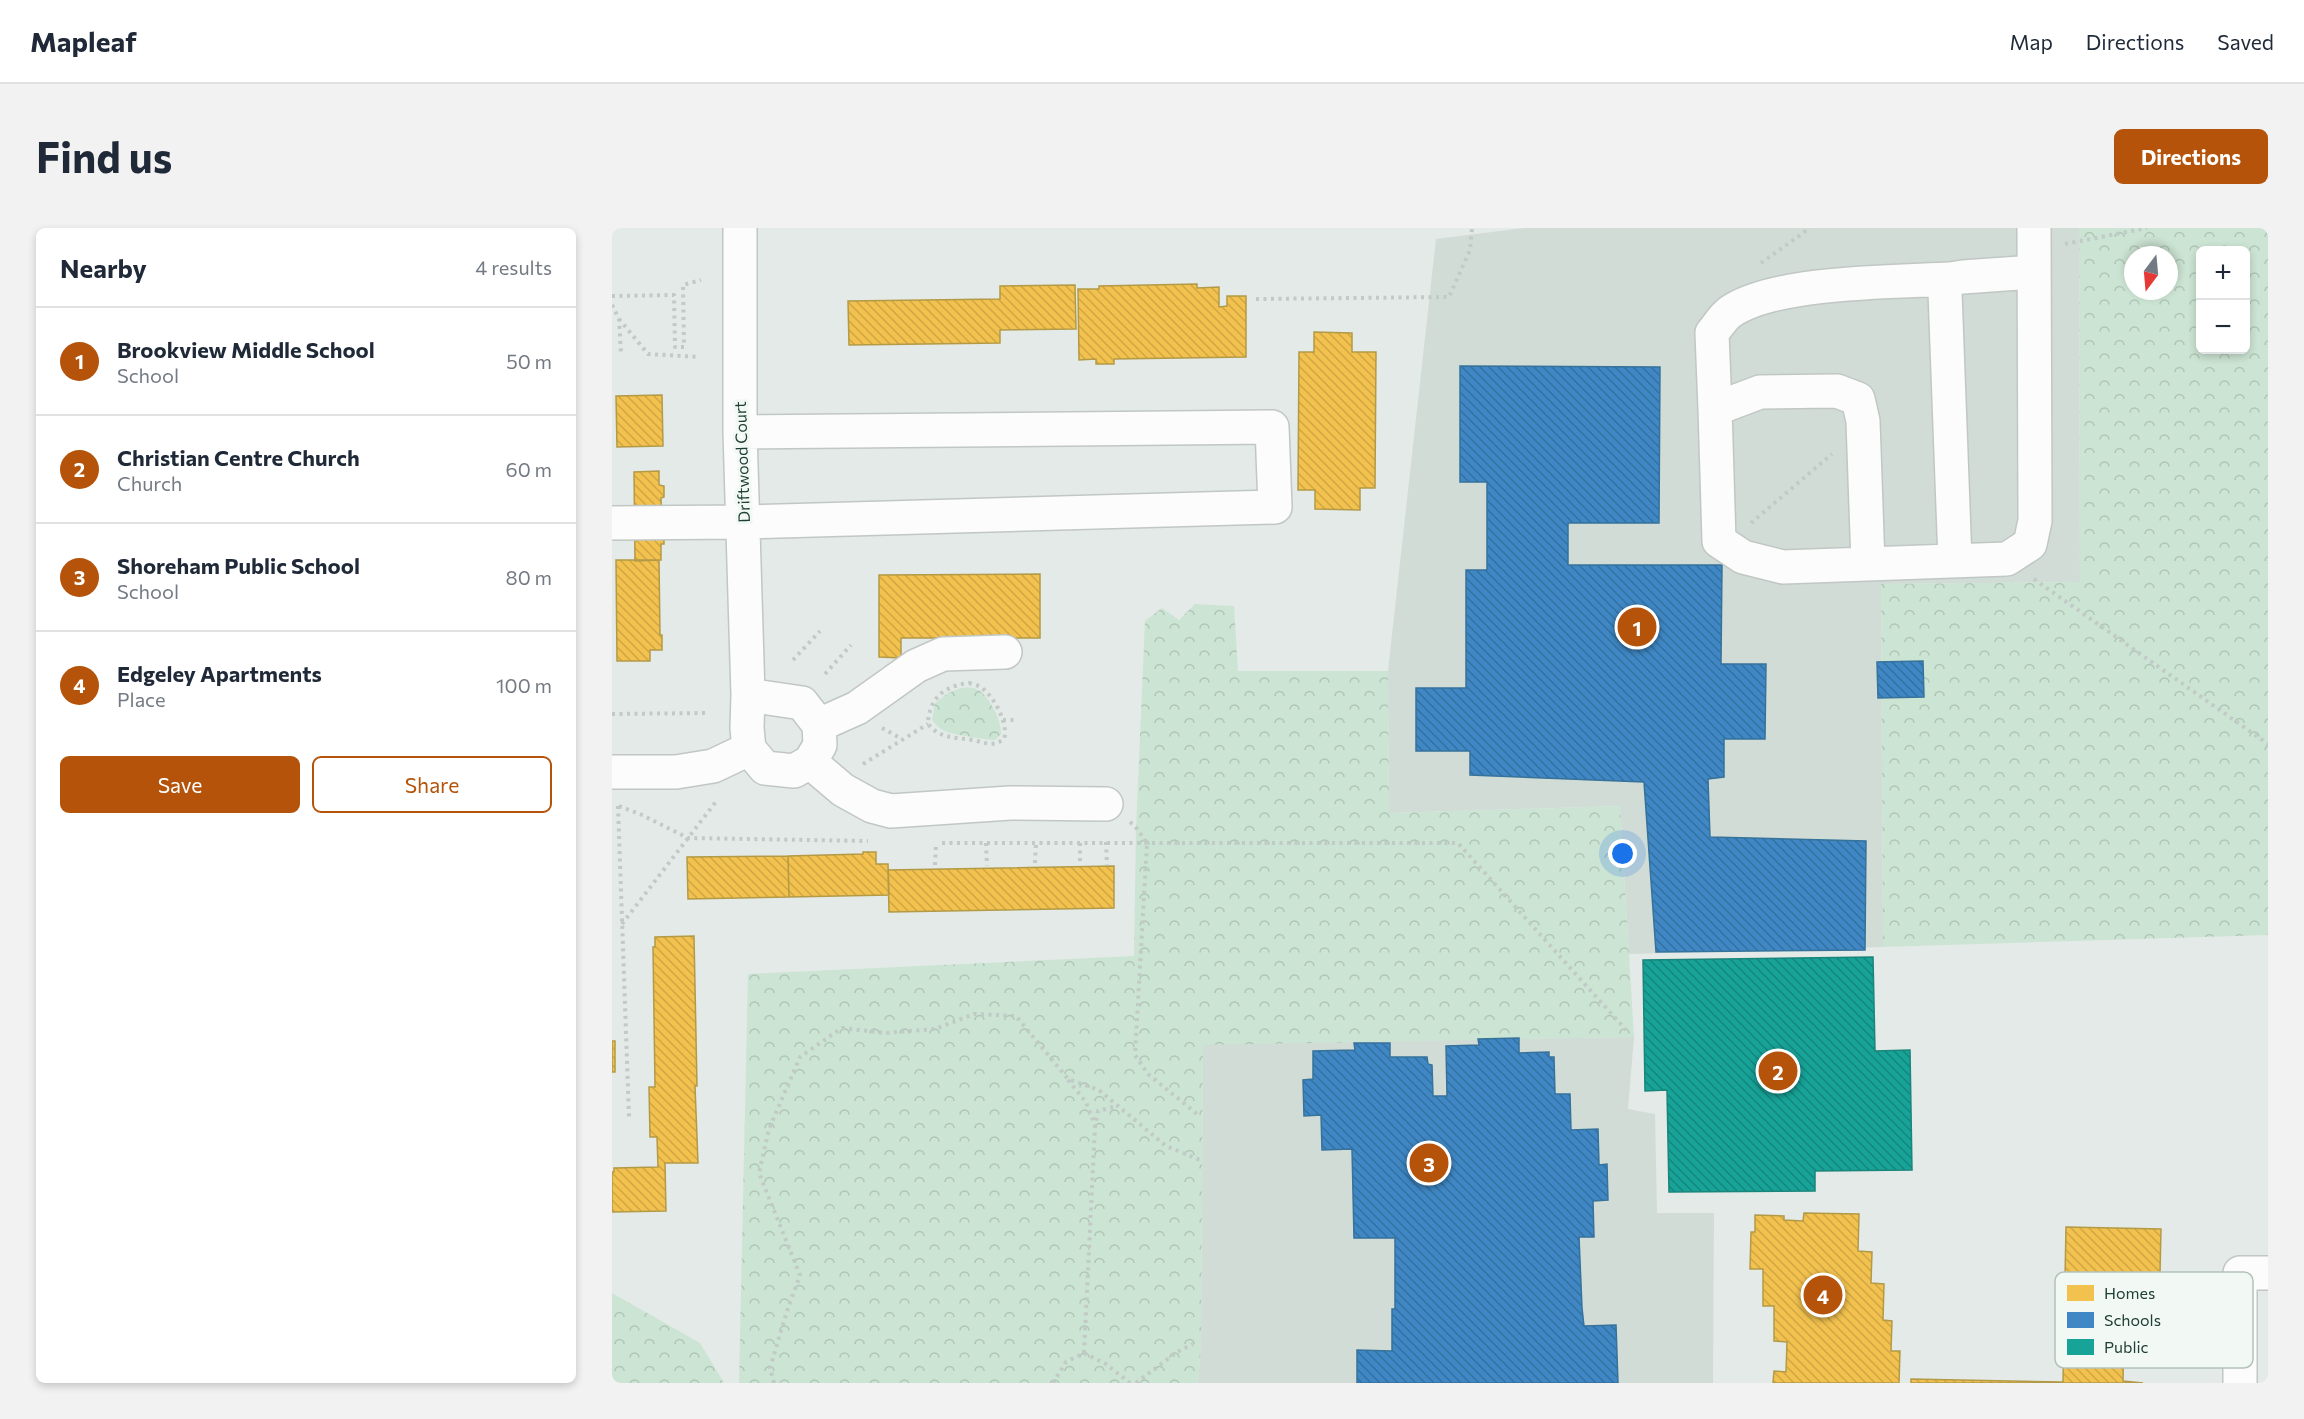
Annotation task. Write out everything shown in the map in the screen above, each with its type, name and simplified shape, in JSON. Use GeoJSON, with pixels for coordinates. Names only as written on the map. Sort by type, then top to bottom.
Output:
{"type":"FeatureCollection","features":[{"type":"Feature","properties":{"kind":"street","name":"Driftwood Court"},"geometry":{"type":"LineString","coordinates":[[740,228],[740,432],[748,749]]}},
{"type":"Feature","properties":{"kind":"street"},"geometry":{"type":"LineString","coordinates":[[2034,250],[2035,521],[2030,544],[2007,559],[1783,567],[1743,557],[1719,541],[1712,333],[1729,313],[1754,299],[1801,289],[1950,279],[1963,277],[2034,250]]}},
{"type":"Feature","properties":{"kind":"street"},"geometry":{"type":"LineString","coordinates":[[1950,279],[1945,292],[1944,310],[1955,561]]}},
{"type":"Feature","properties":{"kind":"street"},"geometry":{"type":"LineString","coordinates":[[1715,410],[1760,392],[1837,391],[1858,399],[1863,427],[1868,564]]}},
{"type":"Feature","properties":{"kind":"street"},"geometry":{"type":"LineString","coordinates":[[612,523],[743,522],[1275,507],[1272,427],[740,432]]}},
{"type":"Feature","properties":{"kind":"street"},"geometry":{"type":"LineString","coordinates":[[819,725],[857,708],[916,666],[943,654],[1005,652]]}},
{"type":"Feature","properties":{"kind":"street"},"geometry":{"type":"LineString","coordinates":[[612,772],[676,772],[713,766],[748,749],[765,768],[794,771],[810,762],[820,745],[819,725],[802,703],[748,695]]}},
{"type":"Feature","properties":{"kind":"street"},"geometry":{"type":"LineString","coordinates":[[810,762],[843,790],[872,806],[891,811],[1010,803],[1106,804]]}},
{"type":"Feature","properties":{"kind":"path"},"geometry":{"type":"LineString","coordinates":[[1256,299],[1449,297],[1470,250],[1472,228]]}},
{"type":"Feature","properties":{"kind":"path"},"geometry":{"type":"LineString","coordinates":[[2034,250],[2147,228]]}},
{"type":"Feature","properties":{"kind":"path"},"geometry":{"type":"LineString","coordinates":[[612,296],[674,295],[675,347],[684,347],[683,285],[701,280]]}},
{"type":"Feature","properties":{"kind":"path"},"geometry":{"type":"LineString","coordinates":[[612,305],[619,319],[648,354],[700,357]]}},
{"type":"Feature","properties":{"kind":"path"},"geometry":{"type":"LineString","coordinates":[[619,319],[621,353]]}},
{"type":"Feature","properties":{"kind":"path"},"geometry":{"type":"LineString","coordinates":[[1725,544],[1863,427]]}},
{"type":"Feature","properties":{"kind":"path"},"geometry":{"type":"LineString","coordinates":[[2007,559],[2268,744]]}},
{"type":"Feature","properties":{"kind":"path"},"geometry":{"type":"LineString","coordinates":[[793,660],[820,631]]}},
{"type":"Feature","properties":{"kind":"path"},"geometry":{"type":"LineString","coordinates":[[825,674],[851,645]]}},
{"type":"Feature","properties":{"kind":"path"},"geometry":{"type":"LineString","coordinates":[[969,683],[983,688],[1002,720],[1005,729],[1004,739],[992,745],[946,736],[932,729],[928,723],[930,706],[936,696],[947,688],[969,683]]}},
{"type":"Feature","properties":{"kind":"path"},"geometry":{"type":"LineString","coordinates":[[612,714],[709,713]]}},
{"type":"Feature","properties":{"kind":"path"},"geometry":{"type":"LineString","coordinates":[[1002,720],[1014,720]]}},
{"type":"Feature","properties":{"kind":"path"},"geometry":{"type":"LineString","coordinates":[[857,768],[928,723]]}},
{"type":"Feature","properties":{"kind":"path"},"geometry":{"type":"LineString","coordinates":[[621,925],[720,797]]}},
{"type":"Feature","properties":{"kind":"path"},"geometry":{"type":"LineString","coordinates":[[1106,804],[1135,826],[1147,843],[1135,1055],[1148,1074],[1197,1114]]}},
{"type":"Feature","properties":{"kind":"path"},"geometry":{"type":"LineString","coordinates":[[612,806],[642,814],[688,838],[878,841]]}},
{"type":"Feature","properties":{"kind":"path"},"geometry":{"type":"LineString","coordinates":[[618,806],[629,1117]]}},
{"type":"Feature","properties":{"kind":"path"},"geometry":{"type":"LineString","coordinates":[[1106,842],[1107,865]]}},
{"type":"Feature","properties":{"kind":"path"},"geometry":{"type":"LineString","coordinates":[[927,843],[1458,843],[1626,1030]]}},
{"type":"Feature","properties":{"kind":"path"},"geometry":{"type":"LineString","coordinates":[[935,866],[936,843]]}},
{"type":"Feature","properties":{"kind":"path"},"geometry":{"type":"LineString","coordinates":[[986,843],[987,866]]}},
{"type":"Feature","properties":{"kind":"path"},"geometry":{"type":"LineString","coordinates":[[1035,863],[1036,843]]}},
{"type":"Feature","properties":{"kind":"path"},"geometry":{"type":"LineString","coordinates":[[1080,843],[1080,864]]}},
{"type":"Feature","properties":{"kind":"path"},"geometry":{"type":"LineString","coordinates":[[774,1383],[770,1368],[786,1311],[800,1275],[759,1173],[769,1129],[800,1057],[842,1028],[885,1033],[935,1029],[974,1014],[1016,1016],[1086,1102],[1095,1126]]}},
{"type":"Feature","properties":{"kind":"path"},"geometry":{"type":"LineString","coordinates":[[1068,1079],[1099,1090],[1166,1146],[1200,1160]]}},
{"type":"Feature","properties":{"kind":"path"},"geometry":{"type":"LineString","coordinates":[[1084,1353],[1095,1126],[1098,1111],[1118,1106]]}},
{"type":"Feature","properties":{"kind":"path"},"geometry":{"type":"LineString","coordinates":[[1136,1383],[1177,1352],[1193,1344]]}},
{"type":"Feature","properties":{"kind":"path"},"geometry":{"type":"LineString","coordinates":[[1053,1383],[1066,1362],[1084,1353]]}},
{"type":"Feature","properties":{"kind":"path"},"geometry":{"type":"LineString","coordinates":[[1084,1353],[1106,1364],[1130,1383]]}},
{"type":"Feature","properties":{"kind":"shaded area"},"geometry":{"type":"Polygon","coordinates":[[[1524,228],[2079,228],[2080,582],[1881,584],[1883,947],[1629,954],[1620,806],[1389,813],[1388,671],[1436,239],[1524,228]]]}},
{"type":"Feature","properties":{"kind":"shaded area"},"geometry":{"type":"Polygon","coordinates":[[[1634,1037],[1628,1109],[1655,1114],[1657,1213],[1714,1213],[1713,1383],[1198,1383],[1201,1346],[1203,1044],[1634,1037]]]}},
{"type":"Feature","properties":{"kind":"green space"},"geometry":{"type":"Polygon","coordinates":[[[2079,228],[2268,228],[2268,935],[1883,947],[1881,584],[2080,582],[2079,228]]]}},
{"type":"Feature","properties":{"kind":"green space"},"geometry":{"type":"Polygon","coordinates":[[[1195,604],[1234,606],[1238,671],[1388,671],[1389,813],[1620,806],[1634,1037],[1203,1045],[1201,1346],[1198,1383],[739,1383],[748,974],[1134,956],[1136,830],[1145,621],[1162,608],[1179,620],[1195,604]]]}},
{"type":"Feature","properties":{"kind":"green space"},"geometry":{"type":"Polygon","coordinates":[[[961,688],[978,690],[991,705],[1001,729],[1001,734],[995,740],[947,732],[932,720],[935,703],[948,693],[961,688]]]}},
{"type":"Feature","properties":{"kind":"green space"},"geometry":{"type":"Polygon","coordinates":[[[612,1293],[700,1343],[724,1383],[612,1383],[612,1293]]]}},
{"type":"Feature","properties":{"kind":"building: Homes"},"geometry":{"type":"Polygon","coordinates":[[[1197,284],[1197,288],[1219,287],[1219,307],[1227,306],[1227,296],[1246,296],[1246,357],[1114,359],[1114,364],[1096,364],[1096,359],[1079,360],[1078,289],[1099,289],[1099,286],[1197,284]]]}},
{"type":"Feature","properties":{"kind":"building: Homes"},"geometry":{"type":"Polygon","coordinates":[[[1075,285],[1076,329],[1000,330],[1000,343],[849,345],[848,301],[1000,299],[1000,286],[1075,285]]]}},
{"type":"Feature","properties":{"kind":"building: Homes"},"geometry":{"type":"Polygon","coordinates":[[[1314,332],[1352,333],[1352,352],[1376,352],[1375,488],[1360,488],[1360,510],[1315,509],[1315,490],[1298,490],[1299,352],[1314,352],[1314,332]]]}},
{"type":"Feature","properties":{"kind":"building: Homes"},"geometry":{"type":"Polygon","coordinates":[[[662,395],[663,446],[617,447],[616,396],[662,395]]]}},
{"type":"Feature","properties":{"kind":"building: Homes"},"geometry":{"type":"Polygon","coordinates":[[[659,471],[659,485],[664,486],[664,497],[661,498],[664,544],[661,544],[661,560],[635,561],[634,472],[659,471]]]}},
{"type":"Feature","properties":{"kind":"building: Homes"},"geometry":{"type":"Polygon","coordinates":[[[616,560],[659,560],[662,650],[650,650],[650,661],[617,661],[616,560]]]}},
{"type":"Feature","properties":{"kind":"building: Homes"},"geometry":{"type":"Polygon","coordinates":[[[1040,574],[1040,638],[901,638],[901,658],[879,657],[879,575],[1040,574]]]}},
{"type":"Feature","properties":{"kind":"building: Homes"},"geometry":{"type":"Polygon","coordinates":[[[863,852],[876,852],[876,864],[888,864],[889,895],[789,897],[788,856],[863,854],[863,852]]]}},
{"type":"Feature","properties":{"kind":"building: Homes"},"geometry":{"type":"Polygon","coordinates":[[[788,856],[789,897],[688,899],[687,857],[788,856]]]}},
{"type":"Feature","properties":{"kind":"building: Homes"},"geometry":{"type":"Polygon","coordinates":[[[1114,866],[1114,908],[889,912],[888,870],[1114,866]]]}},
{"type":"Feature","properties":{"kind":"building: Homes"},"geometry":{"type":"Polygon","coordinates":[[[694,936],[698,1163],[665,1163],[666,1211],[612,1212],[612,1172],[614,1168],[658,1167],[657,1137],[650,1137],[649,1087],[655,1087],[653,947],[655,947],[655,937],[694,936]]]}},
{"type":"Feature","properties":{"kind":"building: Homes"},"geometry":{"type":"Polygon","coordinates":[[[612,1041],[615,1041],[615,1072],[612,1072],[612,1041]]]}},
{"type":"Feature","properties":{"kind":"building: Homes"},"geometry":{"type":"Polygon","coordinates":[[[1804,1213],[1859,1214],[1858,1251],[1872,1252],[1871,1283],[1884,1284],[1883,1320],[1892,1321],[1891,1351],[1900,1351],[1899,1383],[1773,1383],[1774,1371],[1786,1372],[1787,1342],[1774,1341],[1774,1306],[1763,1306],[1763,1269],[1750,1269],[1751,1232],[1755,1232],[1755,1215],[1784,1216],[1784,1220],[1803,1221],[1804,1213]]]}},
{"type":"Feature","properties":{"kind":"building: Homes"},"geometry":{"type":"Polygon","coordinates":[[[2066,1227],[2161,1229],[2160,1272],[2065,1272],[2066,1227]]]}},
{"type":"Feature","properties":{"kind":"building: Homes"},"geometry":{"type":"Polygon","coordinates":[[[2063,1368],[2123,1368],[2123,1381],[2143,1383],[1911,1383],[1911,1379],[2063,1382],[2063,1368]]]}},
{"type":"Feature","properties":{"kind":"building: Schools"},"geometry":{"type":"Polygon","coordinates":[[[1460,366],[1660,367],[1659,523],[1568,523],[1568,565],[1722,565],[1721,664],[1766,664],[1765,739],[1724,739],[1724,777],[1708,779],[1710,837],[1866,841],[1865,950],[1656,952],[1644,782],[1470,775],[1470,751],[1416,751],[1416,688],[1466,688],[1466,570],[1487,570],[1487,482],[1460,482],[1460,366]]]}},
{"type":"Feature","properties":{"kind":"building: Schools"},"geometry":{"type":"Polygon","coordinates":[[[1923,661],[1924,697],[1878,698],[1877,662],[1923,661]]]}},
{"type":"Feature","properties":{"kind":"building: Schools"},"geometry":{"type":"Polygon","coordinates":[[[1519,1038],[1519,1053],[1549,1052],[1549,1057],[1554,1057],[1555,1094],[1570,1094],[1571,1130],[1598,1129],[1599,1165],[1607,1164],[1608,1200],[1593,1201],[1594,1237],[1579,1237],[1582,1308],[1584,1326],[1616,1325],[1618,1383],[1357,1383],[1357,1350],[1392,1351],[1392,1309],[1395,1309],[1395,1238],[1354,1238],[1352,1149],[1322,1150],[1321,1115],[1304,1116],[1303,1080],[1313,1079],[1313,1051],[1355,1050],[1354,1043],[1390,1043],[1390,1057],[1427,1057],[1428,1064],[1432,1065],[1433,1096],[1447,1096],[1446,1046],[1479,1045],[1478,1039],[1519,1038]]]}},
{"type":"Feature","properties":{"kind":"building: Public"},"geometry":{"type":"Polygon","coordinates":[[[1873,957],[1875,1051],[1910,1050],[1912,1170],[1815,1171],[1815,1191],[1669,1192],[1667,1090],[1645,1091],[1643,960],[1873,957]]]}},
{"type":"Feature","properties":{"kind":"place","name":"Brookview Middle School"},"geometry":{"type":"Point","coordinates":[1637,627]}},
{"type":"Feature","properties":{"kind":"place","name":"Christian Centre Church"},"geometry":{"type":"Point","coordinates":[1778,1071]}},
{"type":"Feature","properties":{"kind":"place","name":"Shoreham Public School"},"geometry":{"type":"Point","coordinates":[1429,1163]}},
{"type":"Feature","properties":{"kind":"place","name":"Edgeley Apartments"},"geometry":{"type":"Point","coordinates":[1823,1295]}}]}
